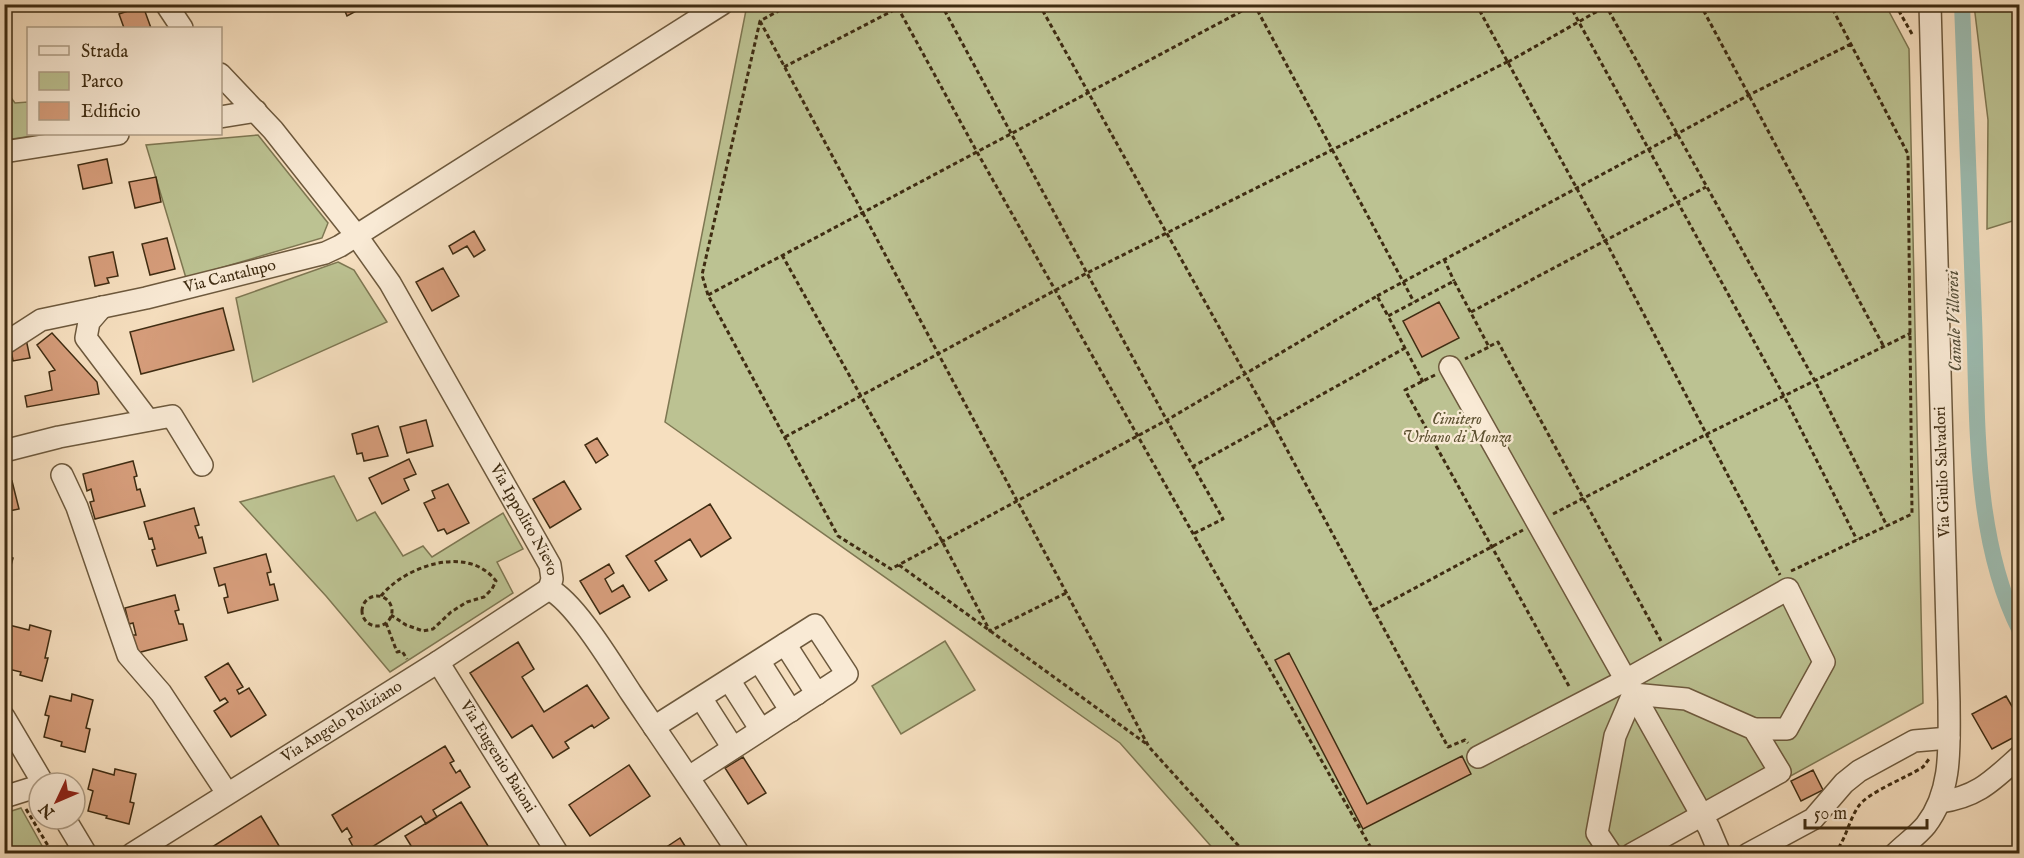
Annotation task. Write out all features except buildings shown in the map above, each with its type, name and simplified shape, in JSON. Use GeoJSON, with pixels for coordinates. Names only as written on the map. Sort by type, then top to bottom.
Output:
{"type":"FeatureCollection","features":[{"type":"Feature","properties":{"kind":"street"},"geometry":{"type":"LineString","coordinates":[[166,4],[181,27]]}},
{"type":"Feature","properties":{"kind":"street"},"geometry":{"type":"LineString","coordinates":[[356,235],[722,4]]}},
{"type":"Feature","properties":{"kind":"street","name":"Via Giulio Salvadori"},"geometry":{"type":"LineString","coordinates":[[1895,854],[1926,825],[1940,802],[1946,781],[1940,739],[1934,153],[1923,39],[1916,4]]}},
{"type":"Feature","properties":{"kind":"street","name":"Via Giulio Salvadori"},"geometry":{"type":"LineString","coordinates":[[1923,39],[1930,4]]}},
{"type":"Feature","properties":{"kind":"street","name":"Via Ippolito Nievo"},"geometry":{"type":"LineString","coordinates":[[222,76],[256,111],[356,235],[390,283],[550,565],[552,579],[549,590],[566,601],[597,642],[739,854]]}},
{"type":"Feature","properties":{"kind":"street"},"geometry":{"type":"LineString","coordinates":[[222,117],[256,111]]}},
{"type":"Feature","properties":{"kind":"street"},"geometry":{"type":"LineString","coordinates":[[4,152],[112,135]]}},
{"type":"Feature","properties":{"kind":"street","name":"Via Cantalupo"},"geometry":{"type":"LineString","coordinates":[[4,344],[41,320],[325,253],[356,235]]}},
{"type":"Feature","properties":{"kind":"street"},"geometry":{"type":"LineString","coordinates":[[102,307],[89,322],[86,338],[148,420]]}},
{"type":"Feature","properties":{"kind":"street"},"geometry":{"type":"LineString","coordinates":[[1450,367],[1701,815],[1720,854]]}},
{"type":"Feature","properties":{"kind":"street"},"geometry":{"type":"LineString","coordinates":[[4,451],[59,437],[172,416],[202,465]]}},
{"type":"Feature","properties":{"kind":"street"},"geometry":{"type":"LineString","coordinates":[[62,475],[77,507],[128,655],[161,693],[227,793]]}},
{"type":"Feature","properties":{"kind":"street"},"geometry":{"type":"LineString","coordinates":[[1478,757],[1579,704],[1630,687],[1669,656],[1789,580],[1824,662],[1787,729],[1754,729],[1686,699],[1630,687]]}},
{"type":"Feature","properties":{"kind":"street","name":"Via Angelo Poliziano"},"geometry":{"type":"LineString","coordinates":[[132,854],[549,590]]}},
{"type":"Feature","properties":{"kind":"street"},"geometry":{"type":"LineString","coordinates":[[654,727],[815,625],[847,674],[689,777]]}},
{"type":"Feature","properties":{"kind":"street"},"geometry":{"type":"LineString","coordinates":[[785,644],[817,694]]}},
{"type":"Feature","properties":{"kind":"street"},"geometry":{"type":"LineString","coordinates":[[759,661],[791,711]]}},
{"type":"Feature","properties":{"kind":"street","name":"Via Eugenio Baioni"},"geometry":{"type":"LineString","coordinates":[[438,662],[558,854]]}},
{"type":"Feature","properties":{"kind":"street"},"geometry":{"type":"LineString","coordinates":[[729,680],[761,730]]}},
{"type":"Feature","properties":{"kind":"street"},"geometry":{"type":"LineString","coordinates":[[1611,854],[1597,833],[1615,736],[1630,687]]}},
{"type":"Feature","properties":{"kind":"street"},"geometry":{"type":"LineString","coordinates":[[701,698],[733,748]]}},
{"type":"Feature","properties":{"kind":"street"},"geometry":{"type":"LineString","coordinates":[[4,717],[36,771]]}},
{"type":"Feature","properties":{"kind":"street"},"geometry":{"type":"LineString","coordinates":[[1632,854],[1780,772],[1754,729]]}},
{"type":"Feature","properties":{"kind":"street"},"geometry":{"type":"LineString","coordinates":[[1749,854],[1813,819],[1844,783],[1859,771],[1914,741],[1940,739]]}},
{"type":"Feature","properties":{"kind":"street"},"geometry":{"type":"LineString","coordinates":[[1940,802],[1972,794],[2019,756]]}},
{"type":"Feature","properties":{"kind":"street"},"geometry":{"type":"LineString","coordinates":[[12,801],[27,793]]}},
{"type":"Feature","properties":{"kind":"street"},"geometry":{"type":"LineString","coordinates":[[72,831],[86,854]]}},
{"type":"Feature","properties":{"kind":"path"},"geometry":{"type":"LineString","coordinates":[[790,4],[759,21],[702,275],[708,295],[838,536],[891,570],[1167,420],[1403,281],[1749,95],[1851,44]]}},
{"type":"Feature","properties":{"kind":"path"},"geometry":{"type":"LineString","coordinates":[[784,67],[904,4]]}},
{"type":"Feature","properties":{"kind":"path"},"geometry":{"type":"LineString","coordinates":[[941,4],[1192,467],[1223,519],[1193,534]]}},
{"type":"Feature","properties":{"kind":"path"},"geometry":{"type":"LineString","coordinates":[[1039,4],[1272,422],[1448,747],[1465,740],[1478,757]]}},
{"type":"Feature","properties":{"kind":"path"},"geometry":{"type":"LineString","coordinates":[[1476,4],[1605,240],[1707,434],[1789,580],[1857,540],[1912,514],[1908,154],[1830,4]]}},
{"type":"Feature","properties":{"kind":"path"},"geometry":{"type":"LineString","coordinates":[[1569,4],[1784,396],[1857,540]]}},
{"type":"Feature","properties":{"kind":"path"},"geometry":{"type":"LineString","coordinates":[[785,437],[1086,273],[1508,62],[1611,4]]}},
{"type":"Feature","properties":{"kind":"path"},"geometry":{"type":"LineString","coordinates":[[1700,4],[1884,347]]}},
{"type":"Feature","properties":{"kind":"path"},"geometry":{"type":"LineString","coordinates":[[1896,4],[1923,39]]}},
{"type":"Feature","properties":{"kind":"path"},"geometry":{"type":"LineString","coordinates":[[708,295],[1254,5],[1414,302]]}},
{"type":"Feature","properties":{"kind":"path"},"geometry":{"type":"LineString","coordinates":[[1605,6],[1815,381],[1887,526]]}},
{"type":"Feature","properties":{"kind":"path"},"geometry":{"type":"LineString","coordinates":[[898,8],[977,152],[1371,848],[1360,854]]}},
{"type":"Feature","properties":{"kind":"path"},"geometry":{"type":"LineString","coordinates":[[759,21],[1149,747]]}},
{"type":"Feature","properties":{"kind":"path"},"geometry":{"type":"LineString","coordinates":[[1471,312],[1706,187]]}},
{"type":"Feature","properties":{"kind":"path"},"geometry":{"type":"LineString","coordinates":[[782,255],[990,631]]}},
{"type":"Feature","properties":{"kind":"path"},"geometry":{"type":"LineString","coordinates":[[1444,259],[1489,347]]}},
{"type":"Feature","properties":{"kind":"path"},"geometry":{"type":"LineString","coordinates":[[1388,316],[1455,281]]}},
{"type":"Feature","properties":{"kind":"path"},"geometry":{"type":"LineString","coordinates":[[1377,296],[1423,382]]}},
{"type":"Feature","properties":{"kind":"path"},"geometry":{"type":"LineString","coordinates":[[1374,610],[1491,546],[1707,434],[1911,333]]}},
{"type":"Feature","properties":{"kind":"path"},"geometry":{"type":"LineString","coordinates":[[1579,704],[1405,390],[1498,342],[1669,656]]}},
{"type":"Feature","properties":{"kind":"path"},"geometry":{"type":"LineString","coordinates":[[1192,467],[1405,348]]}},
{"type":"Feature","properties":{"kind":"path"},"geometry":{"type":"LineString","coordinates":[[381,596],[388,587],[415,570],[449,561],[490,572],[496,580],[492,589],[484,597],[467,602],[451,612],[433,629],[423,631],[406,625],[391,615]]}},
{"type":"Feature","properties":{"kind":"path"},"geometry":{"type":"LineString","coordinates":[[899,565],[1149,747],[1246,854]]}},
{"type":"Feature","properties":{"kind":"path"},"geometry":{"type":"LineString","coordinates":[[990,631],[1066,593]]}},
{"type":"Feature","properties":{"kind":"path"},"geometry":{"type":"LineString","coordinates":[[381,596],[392,607],[391,615],[381,626],[370,624],[363,617],[362,609],[371,597],[381,596]]}},
{"type":"Feature","properties":{"kind":"path"},"geometry":{"type":"LineString","coordinates":[[386,623],[397,652],[402,651],[416,675]]}},
{"type":"Feature","properties":{"kind":"path"},"geometry":{"type":"LineString","coordinates":[[1834,854],[1845,839],[1858,806],[1866,798],[1928,763],[1940,739]]}},
{"type":"Feature","properties":{"kind":"path"},"geometry":{"type":"LineString","coordinates":[[12,801],[25,807],[53,854]]}},
{"type":"Feature","properties":{"kind":"green space","name":"Cimitero Urbano di Monza"},"geometry":{"type":"Polygon","coordinates":[[[1885,4],[1909,49],[1923,703],[1651,853],[1217,853],[1120,743],[665,422],[747,5],[1885,4]]]}},
{"type":"Feature","properties":{"kind":"green space"},"geometry":{"type":"Polygon","coordinates":[[[1974,5],[2018,5],[2020,16],[2019,219],[1987,229],[1988,120],[1974,5]]]}},
{"type":"Feature","properties":{"kind":"green space"},"geometry":{"type":"Polygon","coordinates":[[[5,90],[15,103],[27,102],[27,135],[40,135],[5,140],[5,90]]]}},
{"type":"Feature","properties":{"kind":"green space"},"geometry":{"type":"Polygon","coordinates":[[[258,135],[328,223],[322,238],[186,278],[146,145],[258,135]]]}},
{"type":"Feature","properties":{"kind":"green space"},"geometry":{"type":"Polygon","coordinates":[[[338,262],[354,270],[387,322],[253,382],[236,298],[338,262]]]}},
{"type":"Feature","properties":{"kind":"green space"},"geometry":{"type":"Polygon","coordinates":[[[334,476],[357,521],[375,512],[403,556],[423,546],[432,557],[503,513],[523,549],[497,562],[513,593],[390,672],[326,596],[240,502],[334,476]]]}},
{"type":"Feature","properties":{"kind":"green space"},"geometry":{"type":"Polygon","coordinates":[[[945,641],[975,690],[901,734],[872,686],[945,641]]]}},
{"type":"Feature","properties":{"kind":"green space"},"geometry":{"type":"Polygon","coordinates":[[[21,808],[27,819],[27,831],[34,831],[46,853],[5,853],[5,813],[21,808]]]}},
{"type":"Feature","properties":{"kind":"waterway","name":"Canale Villoresi"},"geometry":{"type":"LineString","coordinates":[[1962,4],[1981,478],[1994,557],[2005,595],[2020,631]]}}]}
